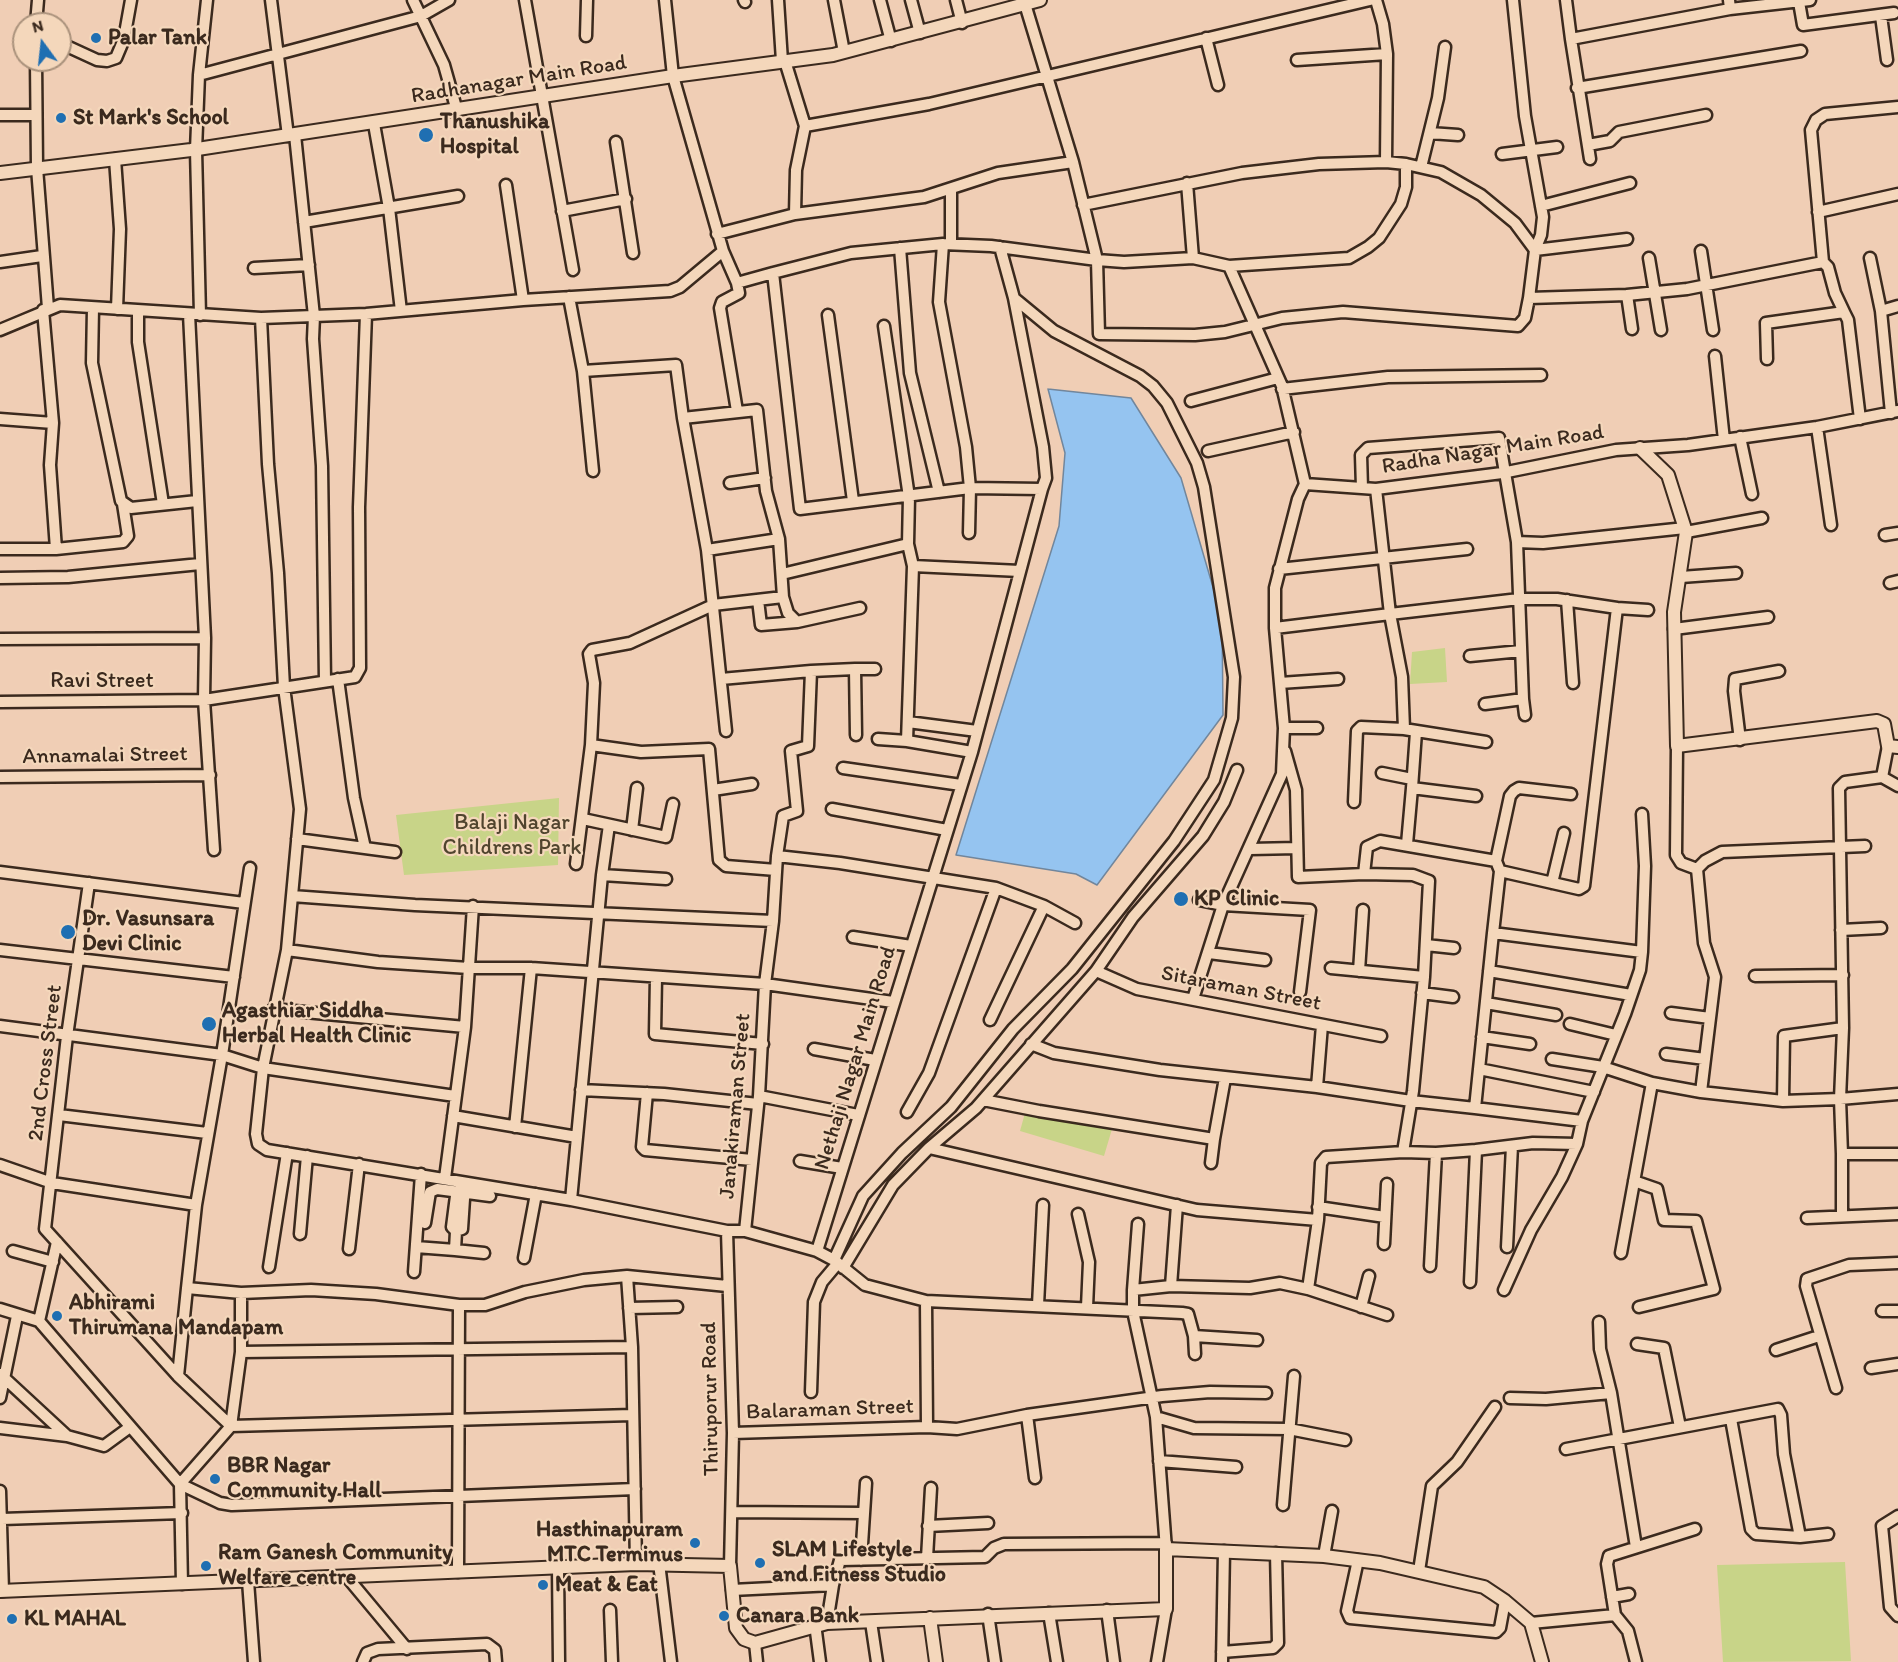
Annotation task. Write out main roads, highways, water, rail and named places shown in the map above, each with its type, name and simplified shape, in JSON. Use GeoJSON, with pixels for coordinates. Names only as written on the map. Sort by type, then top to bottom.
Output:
{"type":"FeatureCollection","features":[{"type":"Feature","properties":{"kind":"water"},"geometry":{"type":"Polygon","coordinates":[[[1048,389],[1131,398],[1181,478],[1222,618],[1223,715],[1097,885],[1076,874],[956,855],[1059,526],[1065,453],[1048,389]]]}},
{"type":"Feature","properties":{"kind":"place","name":"Palar Tank"},"geometry":{"type":"Point","coordinates":[96,38]}},
{"type":"Feature","properties":{"kind":"place","name":"St Mark's School"},"geometry":{"type":"Point","coordinates":[61,118]}},
{"type":"Feature","properties":{"kind":"place","name":"Thanushika Hospital"},"geometry":{"type":"Point","coordinates":[426,135]}},
{"type":"Feature","properties":{"kind":"place","name":"KP Clinic"},"geometry":{"type":"Point","coordinates":[1181,899]}},
{"type":"Feature","properties":{"kind":"place","name":"Dr. Vasunsara Devi Clinic"},"geometry":{"type":"Point","coordinates":[68,932]}},
{"type":"Feature","properties":{"kind":"place","name":"Agasthiar Siddha Herbal Health Clinic"},"geometry":{"type":"Point","coordinates":[209,1024]}},
{"type":"Feature","properties":{"kind":"place","name":"Abhirami Thirumana Mandapam"},"geometry":{"type":"Point","coordinates":[57,1316]}},
{"type":"Feature","properties":{"kind":"place","name":"BBR Nagar Community Hall"},"geometry":{"type":"Point","coordinates":[215,1479]}},
{"type":"Feature","properties":{"kind":"place","name":"Hasthinapuram MTC Terminus"},"geometry":{"type":"Point","coordinates":[695,1543]}},
{"type":"Feature","properties":{"kind":"place","name":"SLAM Lifestyle and Fitness Studio"},"geometry":{"type":"Point","coordinates":[760,1563]}},
{"type":"Feature","properties":{"kind":"place","name":"Ram Ganesh Community Welfare centre"},"geometry":{"type":"Point","coordinates":[206,1566]}},
{"type":"Feature","properties":{"kind":"place","name":"Meat & Eat"},"geometry":{"type":"Point","coordinates":[543,1585]}},
{"type":"Feature","properties":{"kind":"place","name":"Canara Bank"},"geometry":{"type":"Point","coordinates":[724,1616]}},
{"type":"Feature","properties":{"kind":"place","name":"KL MAHAL"},"geometry":{"type":"Point","coordinates":[12,1619]}},
{"type":"Feature","properties":{"kind":"park label","name":"Balaji Nagar Childrens Park"},"geometry":{"type":"Point","coordinates":[512,836]}}]}
